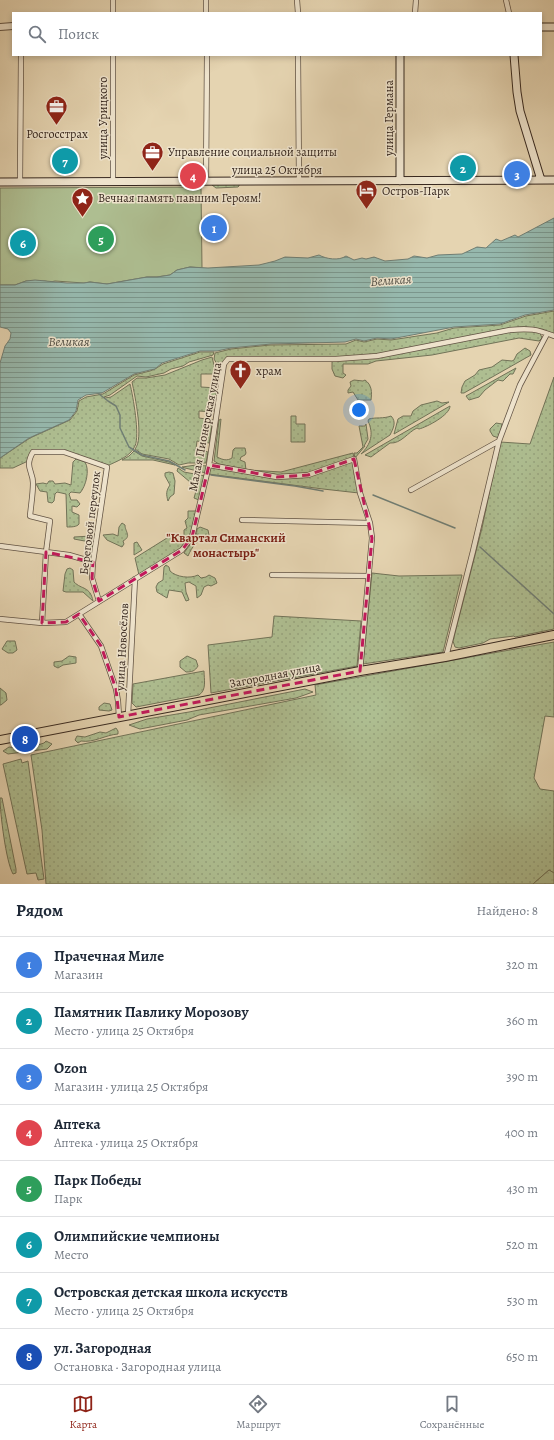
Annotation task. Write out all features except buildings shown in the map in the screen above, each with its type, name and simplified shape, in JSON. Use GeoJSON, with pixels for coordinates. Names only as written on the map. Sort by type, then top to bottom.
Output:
{"type":"FeatureCollection","features":[{"type":"Feature","properties":{"kind":"highway","name":"Загородная улица"},"geometry":{"type":"LineString","coordinates":[[0,740],[360,671],[445,657],[554,635]]}},
{"type":"Feature","properties":{"kind":"main road"},"geometry":{"type":"LineString","coordinates":[[542,27],[554,27]]}},
{"type":"Feature","properties":{"kind":"main road","name":"улица Германа"},"geometry":{"type":"LineString","coordinates":[[400,56],[400,181]]}},
{"type":"Feature","properties":{"kind":"main road"},"geometry":{"type":"LineString","coordinates":[[514,56],[520,111],[540,180]]}},
{"type":"Feature","properties":{"kind":"main road","name":"улица 25 Октября"},"geometry":{"type":"LineString","coordinates":[[0,182],[554,180]]}},
{"type":"Feature","properties":{"kind":"street"},"geometry":{"type":"LineString","coordinates":[[113,0],[113,12]]}},
{"type":"Feature","properties":{"kind":"street"},"geometry":{"type":"LineString","coordinates":[[206,0],[206,12]]}},
{"type":"Feature","properties":{"kind":"street"},"geometry":{"type":"LineString","coordinates":[[298,0],[298,12]]}},
{"type":"Feature","properties":{"kind":"street"},"geometry":{"type":"LineString","coordinates":[[415,12],[416,0]]}},
{"type":"Feature","properties":{"kind":"street"},"geometry":{"type":"LineString","coordinates":[[506,0],[509,12]]}},
{"type":"Feature","properties":{"kind":"street"},"geometry":{"type":"LineString","coordinates":[[0,27],[12,26]]}},
{"type":"Feature","properties":{"kind":"street"},"geometry":{"type":"LineString","coordinates":[[20,182],[21,56]]}},
{"type":"Feature","properties":{"kind":"street","name":"улица Урицкого"},"geometry":{"type":"LineString","coordinates":[[113,56],[113,182]]}},
{"type":"Feature","properties":{"kind":"street"},"geometry":{"type":"LineString","coordinates":[[206,56],[206,182]]}},
{"type":"Feature","properties":{"kind":"street"},"geometry":{"type":"LineString","coordinates":[[298,56],[299,181]]}},
{"type":"Feature","properties":{"kind":"street","name":"Малая Пионерская улица"},"geometry":{"type":"LineString","coordinates":[[0,619],[42,623],[66,622],[182,550],[192,537],[210,464],[224,364],[228,359],[336,359],[377,356],[510,330],[528,328],[542,331],[554,336]]}},
{"type":"Feature","properties":{"kind":"street"},"geometry":{"type":"LineString","coordinates":[[445,657],[466,580],[499,441],[520,385],[547,334]]}},
{"type":"Feature","properties":{"kind":"street"},"geometry":{"type":"LineString","coordinates":[[411,490],[499,441]]}},
{"type":"Feature","properties":{"kind":"street","name":"Береговой переулок"},"geometry":{"type":"LineString","coordinates":[[46,552],[50,521],[30,516],[34,481],[30,472],[29,461],[33,452],[64,452],[107,467],[92,578],[99,601]]}},
{"type":"Feature","properties":{"kind":"street"},"geometry":{"type":"LineString","coordinates":[[210,464],[277,477],[308,475],[354,459],[360,493],[370,524],[372,538],[360,671]]}},
{"type":"Feature","properties":{"kind":"street"},"geometry":{"type":"LineString","coordinates":[[242,520],[370,524]]}},
{"type":"Feature","properties":{"kind":"street"},"geometry":{"type":"LineString","coordinates":[[0,546],[69,555],[93,562]]}},
{"type":"Feature","properties":{"kind":"street"},"geometry":{"type":"LineString","coordinates":[[42,623],[46,552]]}},
{"type":"Feature","properties":{"kind":"street"},"geometry":{"type":"LineString","coordinates":[[272,575],[369,576]]}},
{"type":"Feature","properties":{"kind":"street","name":"улица Новосёлов"},"geometry":{"type":"LineString","coordinates":[[128,716],[136,579]]}},
{"type":"Feature","properties":{"kind":"street"},"geometry":{"type":"LineString","coordinates":[[79,614],[101,646],[116,689],[119,717]]}},
{"type":"Feature","properties":{"kind":"highlighted area"},"geometry":{"type":"Polygon","coordinates":[[[354,459],[372,538],[360,671],[119,717],[116,689],[101,646],[79,614],[66,622],[42,623],[46,552],[93,562],[92,578],[99,601],[182,550],[192,537],[209,465],[277,477],[308,475],[354,459]]]}},
{"type":"Feature","properties":{"kind":"green space"},"geometry":{"type":"Polygon","coordinates":[[[239,184],[239,186],[216,188],[212,185],[239,184]]]}},
{"type":"Feature","properties":{"kind":"green space"},"geometry":{"type":"Polygon","coordinates":[[[201,187],[202,268],[190,267],[177,270],[170,275],[147,277],[107,284],[90,282],[26,281],[15,285],[0,285],[0,188],[201,187]]]}},
{"type":"Feature","properties":{"kind":"green space"},"geometry":{"type":"Polygon","coordinates":[[[554,311],[554,335],[532,328],[509,328],[377,355],[228,358],[222,370],[214,359],[215,353],[231,349],[270,345],[346,344],[356,340],[364,342],[377,339],[391,340],[437,333],[454,328],[500,325],[526,316],[554,311]]]}},
{"type":"Feature","properties":{"kind":"green space"},"geometry":{"type":"Polygon","coordinates":[[[528,330],[540,333],[542,338],[539,341],[519,338],[432,355],[376,361],[368,364],[343,364],[343,373],[346,375],[343,378],[335,376],[332,369],[332,362],[334,361],[376,358],[510,332],[528,330]]]}},
{"type":"Feature","properties":{"kind":"green space"},"geometry":{"type":"Polygon","coordinates":[[[525,348],[530,351],[531,355],[464,393],[461,393],[465,381],[475,375],[479,370],[492,367],[502,360],[512,361],[517,354],[525,348]]]}},
{"type":"Feature","properties":{"kind":"green space"},"geometry":{"type":"Polygon","coordinates":[[[200,352],[214,352],[213,355],[189,362],[183,366],[171,369],[164,373],[146,377],[137,376],[110,395],[104,397],[111,397],[130,384],[136,415],[137,433],[133,450],[123,458],[107,466],[64,451],[33,451],[28,461],[13,468],[0,468],[0,458],[30,438],[70,420],[77,411],[79,401],[86,397],[103,394],[134,375],[150,371],[163,364],[200,352]]]}},
{"type":"Feature","properties":{"kind":"green space"},"geometry":{"type":"Polygon","coordinates":[[[212,357],[214,365],[221,374],[201,374],[201,387],[217,388],[213,412],[199,411],[199,418],[213,420],[209,443],[197,441],[196,449],[208,452],[206,463],[188,463],[179,465],[169,459],[142,454],[135,449],[138,444],[139,427],[132,382],[137,378],[165,375],[212,357]]]}},
{"type":"Feature","properties":{"kind":"green space"},"geometry":{"type":"Polygon","coordinates":[[[516,368],[513,374],[510,374],[503,381],[498,380],[485,390],[479,397],[469,400],[466,396],[516,368]]]}},
{"type":"Feature","properties":{"kind":"green space"},"geometry":{"type":"Polygon","coordinates":[[[554,377],[554,629],[515,637],[490,639],[483,643],[459,648],[455,647],[453,641],[482,528],[500,442],[530,444],[554,377]]]}},
{"type":"Feature","properties":{"kind":"green space"},"geometry":{"type":"Polygon","coordinates":[[[354,380],[365,380],[369,384],[371,389],[371,400],[358,400],[353,392],[348,393],[351,386],[350,382],[354,380]]]}},
{"type":"Feature","properties":{"kind":"green space"},"geometry":{"type":"Polygon","coordinates":[[[437,401],[442,403],[449,402],[394,434],[398,419],[403,416],[411,416],[413,411],[421,405],[437,401]]]}},
{"type":"Feature","properties":{"kind":"green space"},"geometry":{"type":"Polygon","coordinates":[[[450,406],[442,417],[427,426],[419,429],[417,428],[398,442],[390,443],[371,457],[365,455],[450,406]]]}},
{"type":"Feature","properties":{"kind":"green space"},"geometry":{"type":"Polygon","coordinates":[[[291,416],[296,416],[296,424],[305,424],[305,442],[291,442],[291,416]]]}},
{"type":"Feature","properties":{"kind":"green space"},"geometry":{"type":"Polygon","coordinates":[[[391,416],[394,423],[390,435],[361,454],[369,443],[371,435],[368,421],[369,419],[391,416]]]}},
{"type":"Feature","properties":{"kind":"green space"},"geometry":{"type":"Polygon","coordinates":[[[221,419],[217,457],[228,460],[232,458],[233,450],[235,448],[245,448],[246,453],[240,460],[245,462],[246,470],[219,464],[214,461],[219,420],[221,419]]]}},
{"type":"Feature","properties":{"kind":"green space"},"geometry":{"type":"Polygon","coordinates":[[[496,423],[502,424],[499,438],[493,436],[490,431],[496,423]]]}},
{"type":"Feature","properties":{"kind":"green space"},"geometry":{"type":"Polygon","coordinates":[[[366,424],[368,439],[365,446],[355,458],[354,453],[357,453],[363,447],[359,426],[365,426],[366,424]]]}},
{"type":"Feature","properties":{"kind":"green space"},"geometry":{"type":"Polygon","coordinates":[[[134,451],[142,456],[169,462],[175,465],[153,460],[122,460],[134,451]]]}},
{"type":"Feature","properties":{"kind":"green space"},"geometry":{"type":"Polygon","coordinates":[[[353,453],[354,458],[308,474],[277,477],[249,470],[281,472],[353,453]]]}},
{"type":"Feature","properties":{"kind":"green space"},"geometry":{"type":"Polygon","coordinates":[[[76,459],[85,462],[87,478],[80,493],[71,492],[69,494],[71,500],[77,500],[80,504],[77,507],[72,506],[72,512],[79,515],[79,524],[67,527],[66,494],[57,492],[55,494],[54,501],[52,503],[48,502],[47,492],[40,491],[36,484],[47,484],[49,481],[53,481],[55,484],[65,483],[71,485],[73,462],[76,459]]]}},
{"type":"Feature","properties":{"kind":"green space"},"geometry":{"type":"Polygon","coordinates":[[[353,460],[359,493],[208,474],[210,466],[277,478],[308,476],[353,460]]]}},
{"type":"Feature","properties":{"kind":"green space"},"geometry":{"type":"Polygon","coordinates":[[[196,465],[207,466],[206,473],[182,467],[196,465]]]}},
{"type":"Feature","properties":{"kind":"green space"},"geometry":{"type":"Polygon","coordinates":[[[178,468],[184,472],[205,476],[199,500],[194,498],[196,491],[193,489],[190,482],[177,471],[178,468]]]}},
{"type":"Feature","properties":{"kind":"green space"},"geometry":{"type":"Polygon","coordinates":[[[165,473],[173,473],[175,481],[174,494],[168,501],[167,493],[170,485],[165,473]]]}},
{"type":"Feature","properties":{"kind":"green space"},"geometry":{"type":"Polygon","coordinates":[[[188,511],[196,511],[190,536],[180,549],[139,575],[135,558],[167,538],[173,536],[179,541],[184,536],[184,530],[187,528],[185,521],[188,518],[188,511]]]}},
{"type":"Feature","properties":{"kind":"green space"},"geometry":{"type":"Polygon","coordinates":[[[122,523],[125,525],[128,536],[123,541],[124,544],[122,547],[107,540],[103,535],[113,534],[118,536],[119,527],[122,523]]]}},
{"type":"Feature","properties":{"kind":"green space"},"geometry":{"type":"Polygon","coordinates":[[[200,527],[208,530],[209,535],[207,539],[200,540],[195,544],[188,556],[184,553],[194,539],[197,529],[200,527]]]}},
{"type":"Feature","properties":{"kind":"green space"},"geometry":{"type":"Polygon","coordinates":[[[74,537],[94,537],[92,558],[90,560],[84,558],[89,556],[90,542],[74,539],[74,537]]]}},
{"type":"Feature","properties":{"kind":"green space"},"geometry":{"type":"Polygon","coordinates":[[[137,542],[142,550],[134,555],[134,543],[137,542]]]}},
{"type":"Feature","properties":{"kind":"green space"},"geometry":{"type":"Polygon","coordinates":[[[166,565],[169,567],[170,571],[176,575],[187,577],[198,575],[201,578],[209,575],[215,578],[217,583],[204,587],[201,595],[197,598],[196,586],[189,582],[185,583],[189,600],[186,601],[182,592],[169,590],[167,598],[157,592],[156,587],[158,583],[163,580],[164,567],[166,565]]]}},
{"type":"Feature","properties":{"kind":"green space"},"geometry":{"type":"Polygon","coordinates":[[[70,568],[73,570],[74,582],[90,593],[93,601],[83,592],[63,591],[65,574],[67,569],[70,568]]]}},
{"type":"Feature","properties":{"kind":"green space"},"geometry":{"type":"Polygon","coordinates":[[[372,573],[399,576],[462,575],[443,652],[363,664],[372,573]]]}},
{"type":"Feature","properties":{"kind":"green space"},"geometry":{"type":"Polygon","coordinates":[[[274,616],[361,621],[357,666],[211,693],[208,645],[272,637],[274,616]]]}},
{"type":"Feature","properties":{"kind":"green space"},"geometry":{"type":"Polygon","coordinates":[[[7,641],[15,641],[17,650],[13,653],[8,653],[2,649],[7,641]]]}},
{"type":"Feature","properties":{"kind":"green space"},"geometry":{"type":"Polygon","coordinates":[[[554,642],[554,717],[545,716],[534,778],[540,789],[554,791],[554,873],[549,870],[533,884],[46,884],[42,830],[31,755],[316,695],[315,685],[554,642]]]}},
{"type":"Feature","properties":{"kind":"green space"},"geometry":{"type":"Polygon","coordinates":[[[69,656],[76,657],[76,663],[63,665],[58,668],[54,666],[54,662],[62,661],[69,656]]]}},
{"type":"Feature","properties":{"kind":"green space"},"geometry":{"type":"Polygon","coordinates":[[[187,656],[196,660],[198,666],[192,671],[186,672],[180,667],[180,661],[187,656]]]}},
{"type":"Feature","properties":{"kind":"green space"},"geometry":{"type":"Polygon","coordinates":[[[204,671],[204,687],[202,693],[199,695],[136,707],[132,703],[133,684],[204,671]]]}},
{"type":"Feature","properties":{"kind":"green space"},"geometry":{"type":"Polygon","coordinates":[[[0,688],[6,693],[7,700],[1,705],[0,705],[0,688]]]}},
{"type":"Feature","properties":{"kind":"green space"},"geometry":{"type":"Polygon","coordinates":[[[305,689],[313,692],[296,698],[199,715],[187,720],[140,729],[129,725],[147,719],[305,689]]]}},
{"type":"Feature","properties":{"kind":"green space"},"geometry":{"type":"Polygon","coordinates":[[[104,703],[110,704],[112,710],[99,710],[99,707],[104,703]]]}},
{"type":"Feature","properties":{"kind":"green space"},"geometry":{"type":"Polygon","coordinates":[[[116,728],[118,734],[90,741],[81,741],[78,743],[75,740],[77,736],[85,737],[100,732],[106,733],[116,728]]]}},
{"type":"Feature","properties":{"kind":"green space"},"geometry":{"type":"Polygon","coordinates":[[[46,741],[52,744],[47,749],[8,754],[3,751],[9,747],[18,748],[38,745],[46,741]]]}},
{"type":"Feature","properties":{"kind":"green space"},"geometry":{"type":"Polygon","coordinates":[[[21,759],[22,763],[28,761],[44,879],[38,880],[36,873],[27,874],[3,764],[21,759]]]}},
{"type":"Feature","properties":{"kind":"green space"},"geometry":{"type":"Polygon","coordinates":[[[0,798],[2,798],[16,869],[16,873],[13,874],[10,868],[6,849],[0,798]]]}},
{"type":"Feature","properties":{"kind":"green space"},"geometry":{"type":"Polygon","coordinates":[[[549,870],[554,873],[554,884],[533,884],[549,870]]]}},
{"type":"Feature","properties":{"kind":"water","name":"Великая"},"geometry":{"type":"Polygon","coordinates":[[[554,218],[554,310],[525,315],[500,324],[454,327],[391,339],[377,338],[364,341],[356,339],[345,342],[271,344],[217,351],[200,351],[162,363],[155,369],[134,374],[102,393],[86,395],[78,400],[76,411],[69,420],[29,438],[0,458],[0,363],[11,333],[8,329],[0,327],[0,285],[15,285],[26,281],[35,280],[67,283],[90,282],[107,284],[147,277],[170,275],[177,270],[190,267],[208,268],[259,265],[285,257],[308,258],[319,255],[325,258],[336,259],[346,256],[354,260],[374,257],[385,261],[408,259],[414,256],[427,258],[438,255],[462,254],[477,247],[486,248],[496,239],[501,241],[515,235],[518,237],[554,218]]]}},
{"type":"Feature","properties":{"kind":"waterway"},"geometry":{"type":"LineString","coordinates":[[99,394],[116,406],[120,415],[120,428],[129,447],[142,455],[169,461],[185,470]]}},
{"type":"Feature","properties":{"kind":"waterway"},"geometry":{"type":"LineString","coordinates":[[211,475],[323,491]]}},
{"type":"Feature","properties":{"kind":"waterway"},"geometry":{"type":"LineString","coordinates":[[373,495],[455,528]]}},
{"type":"Feature","properties":{"kind":"waterway"},"geometry":{"type":"LineString","coordinates":[[480,547],[554,614]]}},
{"type":"Feature","properties":{"kind":"place","name":"Росгосстрах"},"geometry":{"type":"Point","coordinates":[57,126]}},
{"type":"Feature","properties":{"kind":"place","name":"Островская детская школа искусств"},"geometry":{"type":"Point","coordinates":[65,161]}},
{"type":"Feature","properties":{"kind":"place","name":"Памятник Павлику Морозову"},"geometry":{"type":"Point","coordinates":[463,168]}},
{"type":"Feature","properties":{"kind":"place","name":"Управление социальной защиты"},"geometry":{"type":"Point","coordinates":[153,172]}},
{"type":"Feature","properties":{"kind":"place","name":"Ozon"},"geometry":{"type":"Point","coordinates":[517,174]}},
{"type":"Feature","properties":{"kind":"place","name":"Аптека"},"geometry":{"type":"Point","coordinates":[193,176]}},
{"type":"Feature","properties":{"kind":"place","name":"Остров-Парк"},"geometry":{"type":"Point","coordinates":[367,210]}},
{"type":"Feature","properties":{"kind":"place","name":"Вечная память павшим Героям!"},"geometry":{"type":"Point","coordinates":[82,218]}},
{"type":"Feature","properties":{"kind":"place","name":"Прачечная Миле"},"geometry":{"type":"Point","coordinates":[214,228]}},
{"type":"Feature","properties":{"kind":"place","name":"Парк Победы"},"geometry":{"type":"Point","coordinates":[101,239]}},
{"type":"Feature","properties":{"kind":"place","name":"Олимпийские чемпионы"},"geometry":{"type":"Point","coordinates":[23,243]}},
{"type":"Feature","properties":{"kind":"place","name":"храм"},"geometry":{"type":"Point","coordinates":[240,390]}},
{"type":"Feature","properties":{"kind":"place","name":"ул. Загородная"},"geometry":{"type":"Point","coordinates":[25,739]}},
{"type":"Feature","properties":{"kind":"district","name":"\"Квартал Симанский монастырь\""},"geometry":{"type":"Point","coordinates":[226,544]}}]}
